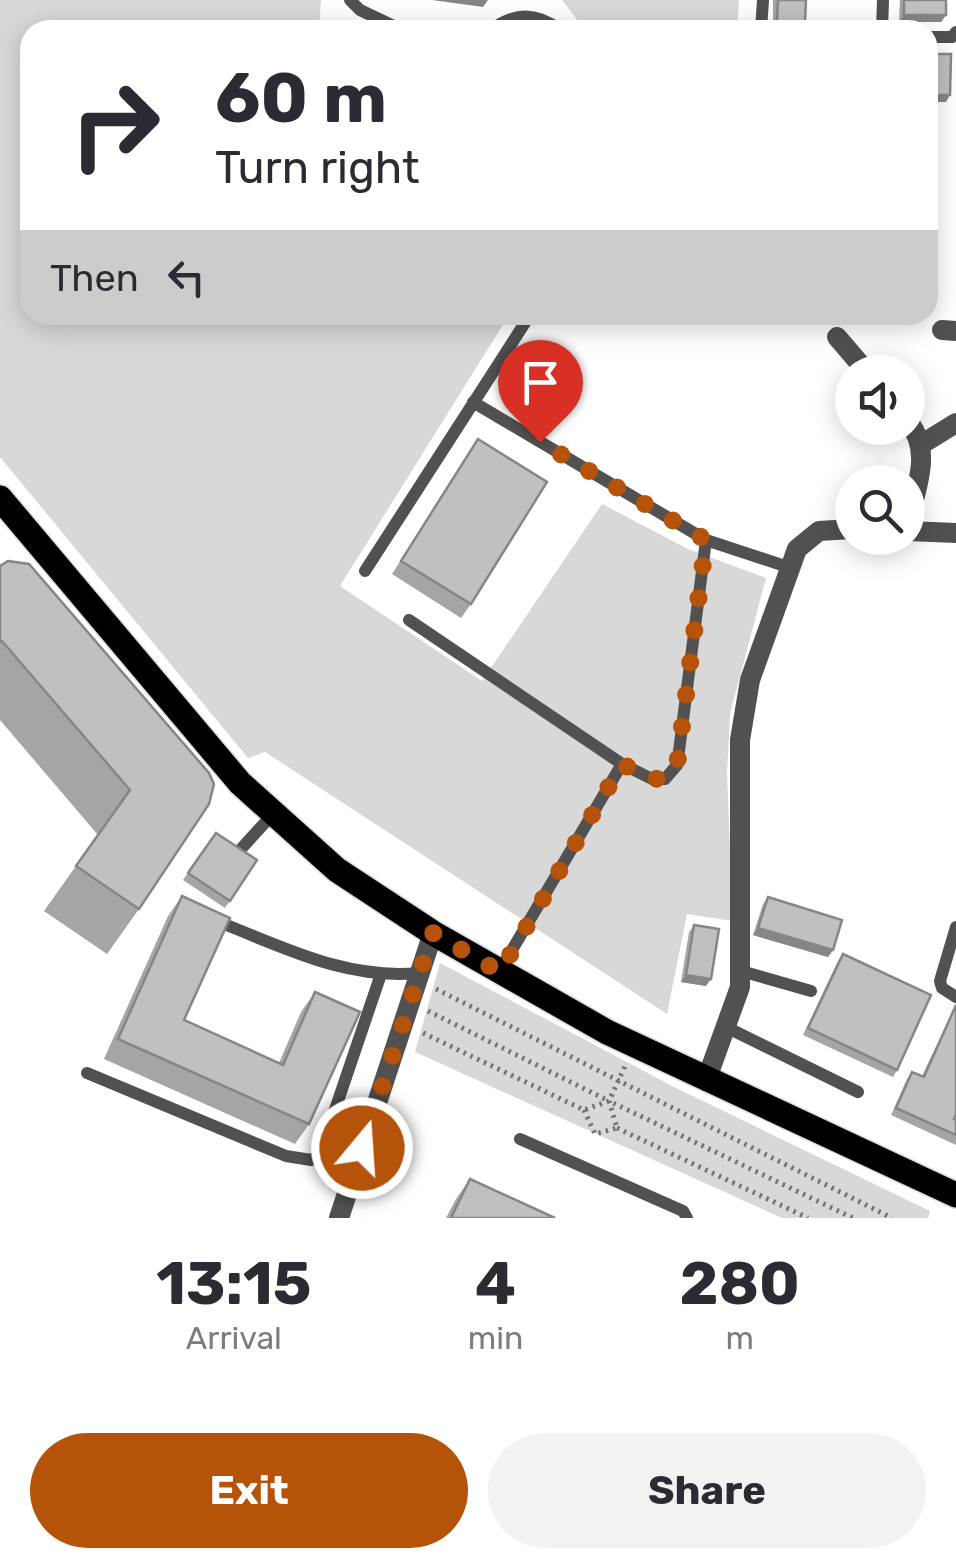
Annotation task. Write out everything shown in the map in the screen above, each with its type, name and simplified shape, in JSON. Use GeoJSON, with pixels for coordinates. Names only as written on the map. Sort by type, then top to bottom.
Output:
{"type":"FeatureCollection","features":[{"type":"Feature","properties":{"kind":"main road"},"geometry":{"type":"LineString","coordinates":[[0,498],[204,742],[272,815],[337,870],[500,972],[706,1081],[956,1196]]}},
{"type":"Feature","properties":{"kind":"street"},"geometry":{"type":"LineString","coordinates":[[837,337],[852,355]]}},
{"type":"Feature","properties":{"kind":"street"},"geometry":{"type":"LineString","coordinates":[[925,442],[956,423]]}},
{"type":"Feature","properties":{"kind":"street"},"geometry":{"type":"LineString","coordinates":[[706,1081],[728,1028],[741,970],[743,709],[788,567],[808,537],[819,531],[835,530]]}},
{"type":"Feature","properties":{"kind":"street"},"geometry":{"type":"LineString","coordinates":[[925,531],[956,533]]}},
{"type":"Feature","properties":{"kind":"street"},"geometry":{"type":"LineString","coordinates":[[338,1218],[426,981],[433,933]]}},
{"type":"Feature","properties":{"kind":"lane"},"geometry":{"type":"LineString","coordinates":[[350,0],[381,20]]}},
{"type":"Feature","properties":{"kind":"lane"},"geometry":{"type":"LineString","coordinates":[[531,16],[533,0]]}},
{"type":"Feature","properties":{"kind":"lane"},"geometry":{"type":"LineString","coordinates":[[509,20],[516,16],[539,20]]}},
{"type":"Feature","properties":{"kind":"lane"},"geometry":{"type":"LineString","coordinates":[[365,571],[523,325]]}},
{"type":"Feature","properties":{"kind":"lane"},"geometry":{"type":"LineString","coordinates":[[473,402],[706,540],[788,567]]}},
{"type":"Feature","properties":{"kind":"lane"},"geometry":{"type":"LineString","coordinates":[[409,620],[622,764],[652,779],[665,778],[677,765],[706,540]]}},
{"type":"Feature","properties":{"kind":"lane"},"geometry":{"type":"LineString","coordinates":[[500,972],[622,764]]}},
{"type":"Feature","properties":{"kind":"lane"},"geometry":{"type":"LineString","coordinates":[[240,850],[272,815]]}},
{"type":"Feature","properties":{"kind":"lane"},"geometry":{"type":"LineString","coordinates":[[202,915],[336,967],[380,977],[426,981]]}},
{"type":"Feature","properties":{"kind":"lane"},"geometry":{"type":"LineString","coordinates":[[956,927],[940,980],[942,988],[956,998]]}},
{"type":"Feature","properties":{"kind":"lane"},"geometry":{"type":"LineString","coordinates":[[741,970],[811,991]]}},
{"type":"Feature","properties":{"kind":"lane"},"geometry":{"type":"LineString","coordinates":[[87,1073],[286,1156],[311,1160],[320,1154],[380,977]]}},
{"type":"Feature","properties":{"kind":"lane"},"geometry":{"type":"LineString","coordinates":[[728,1028],[858,1092]]}},
{"type":"Feature","properties":{"kind":"lane"},"geometry":{"type":"LineString","coordinates":[[520,1139],[683,1212],[687,1218]]}},
{"type":"Feature","properties":{"kind":"path"},"geometry":{"type":"LineString","coordinates":[[426,981],[617,1084],[892,1218]]}},
{"type":"Feature","properties":{"kind":"path"},"geometry":{"type":"LineString","coordinates":[[427,1010],[853,1218]]}},
{"type":"Feature","properties":{"kind":"path"},"geometry":{"type":"LineString","coordinates":[[421,1032],[584,1110],[595,1134],[617,1128],[808,1218]]}},
{"type":"Feature","properties":{"kind":"path"},"geometry":{"type":"LineString","coordinates":[[617,1128],[609,1101],[627,1062]]}},
{"type":"Feature","properties":{"kind":"path"},"geometry":{"type":"LineString","coordinates":[[584,1110],[609,1101]]}},
{"type":"Feature","properties":{"kind":"shaded area"},"geometry":{"type":"Polygon","coordinates":[[[0,0],[321,0],[320,20],[20,20],[20,325],[503,325],[340,586],[482,681],[602,504],[688,549],[766,578],[730,714],[727,774],[733,921],[687,914],[667,1014],[265,752],[248,758],[0,457],[0,0]]]}},
{"type":"Feature","properties":{"kind":"shaded area"},"geometry":{"type":"Polygon","coordinates":[[[562,0],[739,0],[738,20],[577,20],[562,0]]]}},
{"type":"Feature","properties":{"kind":"shaded area"},"geometry":{"type":"Polygon","coordinates":[[[440,963],[676,1088],[930,1211],[928,1218],[782,1218],[415,1052],[440,963]]]}},
{"type":"Feature","properties":{"kind":"building"},"geometry":{"type":"Polygon","coordinates":[[[778,0],[806,0],[805,20],[777,20],[778,0]]]}},
{"type":"Feature","properties":{"kind":"building"},"geometry":{"type":"Polygon","coordinates":[[[904,0],[946,0],[946,15],[904,15],[904,0]]]}},
{"type":"Feature","properties":{"kind":"building"},"geometry":{"type":"Polygon","coordinates":[[[938,54],[951,54],[950,95],[938,95],[938,54]]]}},
{"type":"Feature","properties":{"kind":"building"},"geometry":{"type":"Polygon","coordinates":[[[478,439],[547,482],[471,604],[401,561],[478,439]]]}},
{"type":"Feature","properties":{"kind":"building"},"geometry":{"type":"Polygon","coordinates":[[[8,561],[29,564],[209,773],[214,784],[209,804],[139,909],[76,866],[130,790],[0,642],[0,566],[8,561]]]}},
{"type":"Feature","properties":{"kind":"building"},"geometry":{"type":"Polygon","coordinates":[[[216,833],[257,860],[230,901],[188,873],[216,833]]]}},
{"type":"Feature","properties":{"kind":"building"},"geometry":{"type":"Polygon","coordinates":[[[182,896],[230,918],[184,1020],[283,1065],[315,992],[360,1012],[309,1124],[118,1039],[182,896]]]}},
{"type":"Feature","properties":{"kind":"building"},"geometry":{"type":"Polygon","coordinates":[[[768,897],[842,920],[833,950],[758,928],[768,897]]]}},
{"type":"Feature","properties":{"kind":"building"},"geometry":{"type":"Polygon","coordinates":[[[694,925],[719,929],[711,979],[686,975],[694,925]]]}},
{"type":"Feature","properties":{"kind":"building"},"geometry":{"type":"Polygon","coordinates":[[[843,954],[931,995],[897,1070],[808,1028],[843,954]]]}},
{"type":"Feature","properties":{"kind":"building"},"geometry":{"type":"Polygon","coordinates":[[[956,1005],[956,1135],[896,1108],[912,1072],[924,1077],[956,1005]]]}},
{"type":"Feature","properties":{"kind":"building"},"geometry":{"type":"Polygon","coordinates":[[[470,1179],[555,1218],[451,1218],[470,1179]]]}},
{"type":"Feature","properties":{"kind":"route"},"geometry":{"type":"LineString","coordinates":[[362,1148],[433,933],[500,972],[622,764],[652,779],[665,778],[677,765],[706,540],[540,442]]}}]}
